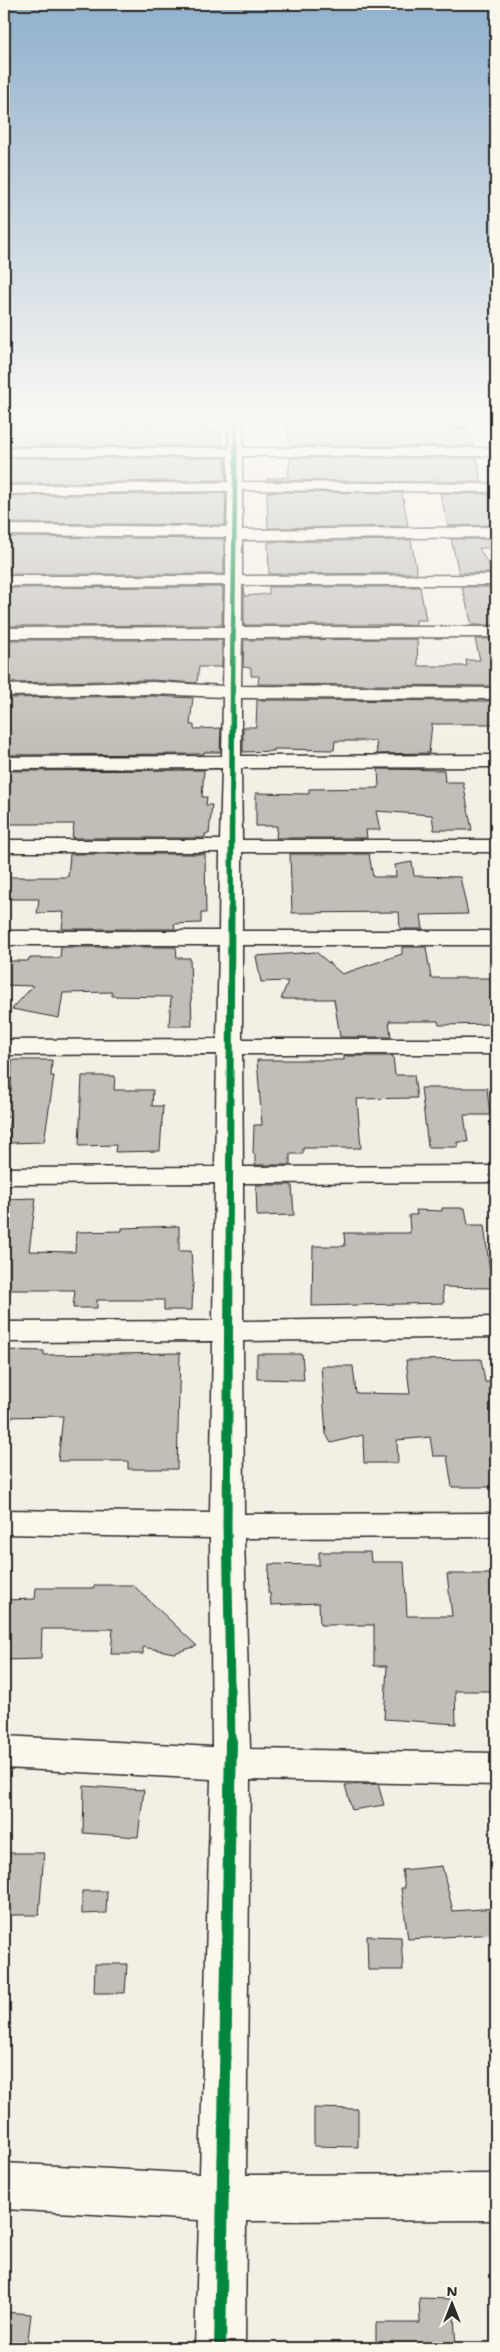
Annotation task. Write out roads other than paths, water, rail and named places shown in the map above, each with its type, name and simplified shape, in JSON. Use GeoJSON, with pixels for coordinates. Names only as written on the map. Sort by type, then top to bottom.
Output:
{"type":"FeatureCollection","features":[{"type":"Feature","properties":{"kind":"street"},"geometry":{"type":"LineString","coordinates":[[220,2348],[231,1764],[227,1526],[234,761],[232,692],[235,526]]}},
{"type":"Feature","properties":{"kind":"street"},"geometry":{"type":"LineString","coordinates":[[4,530],[235,534],[496,532]]}},
{"type":"Feature","properties":{"kind":"street"},"geometry":{"type":"LineString","coordinates":[[4,581],[496,580]]}},
{"type":"Feature","properties":{"kind":"street"},"geometry":{"type":"LineString","coordinates":[[4,634],[496,632]]}},
{"type":"Feature","properties":{"kind":"street"},"geometry":{"type":"LineString","coordinates":[[4,690],[153,688],[232,692],[496,692]]}},
{"type":"Feature","properties":{"kind":"street"},"geometry":{"type":"LineString","coordinates":[[4,764],[234,761],[496,761]]}},
{"type":"Feature","properties":{"kind":"street"},"geometry":{"type":"LineString","coordinates":[[4,846],[496,846]]}},
{"type":"Feature","properties":{"kind":"street"},"geometry":{"type":"LineString","coordinates":[[4,938],[496,938]]}},
{"type":"Feature","properties":{"kind":"street"},"geometry":{"type":"LineString","coordinates":[[4,1047],[496,1046]]}},
{"type":"Feature","properties":{"kind":"street"},"geometry":{"type":"LineString","coordinates":[[4,1176],[496,1174]]}},
{"type":"Feature","properties":{"kind":"street"},"geometry":{"type":"LineString","coordinates":[[4,1332],[496,1327]]}},
{"type":"Feature","properties":{"kind":"street"},"geometry":{"type":"LineString","coordinates":[[4,1522],[227,1526],[496,1525]]}},
{"type":"Feature","properties":{"kind":"street"},"geometry":{"type":"LineString","coordinates":[[4,1752],[231,1764],[496,1770]]}},
{"type":"Feature","properties":{"kind":"street"},"geometry":{"type":"LineString","coordinates":[[4,2186],[222,2198],[496,2197]]}}]}
